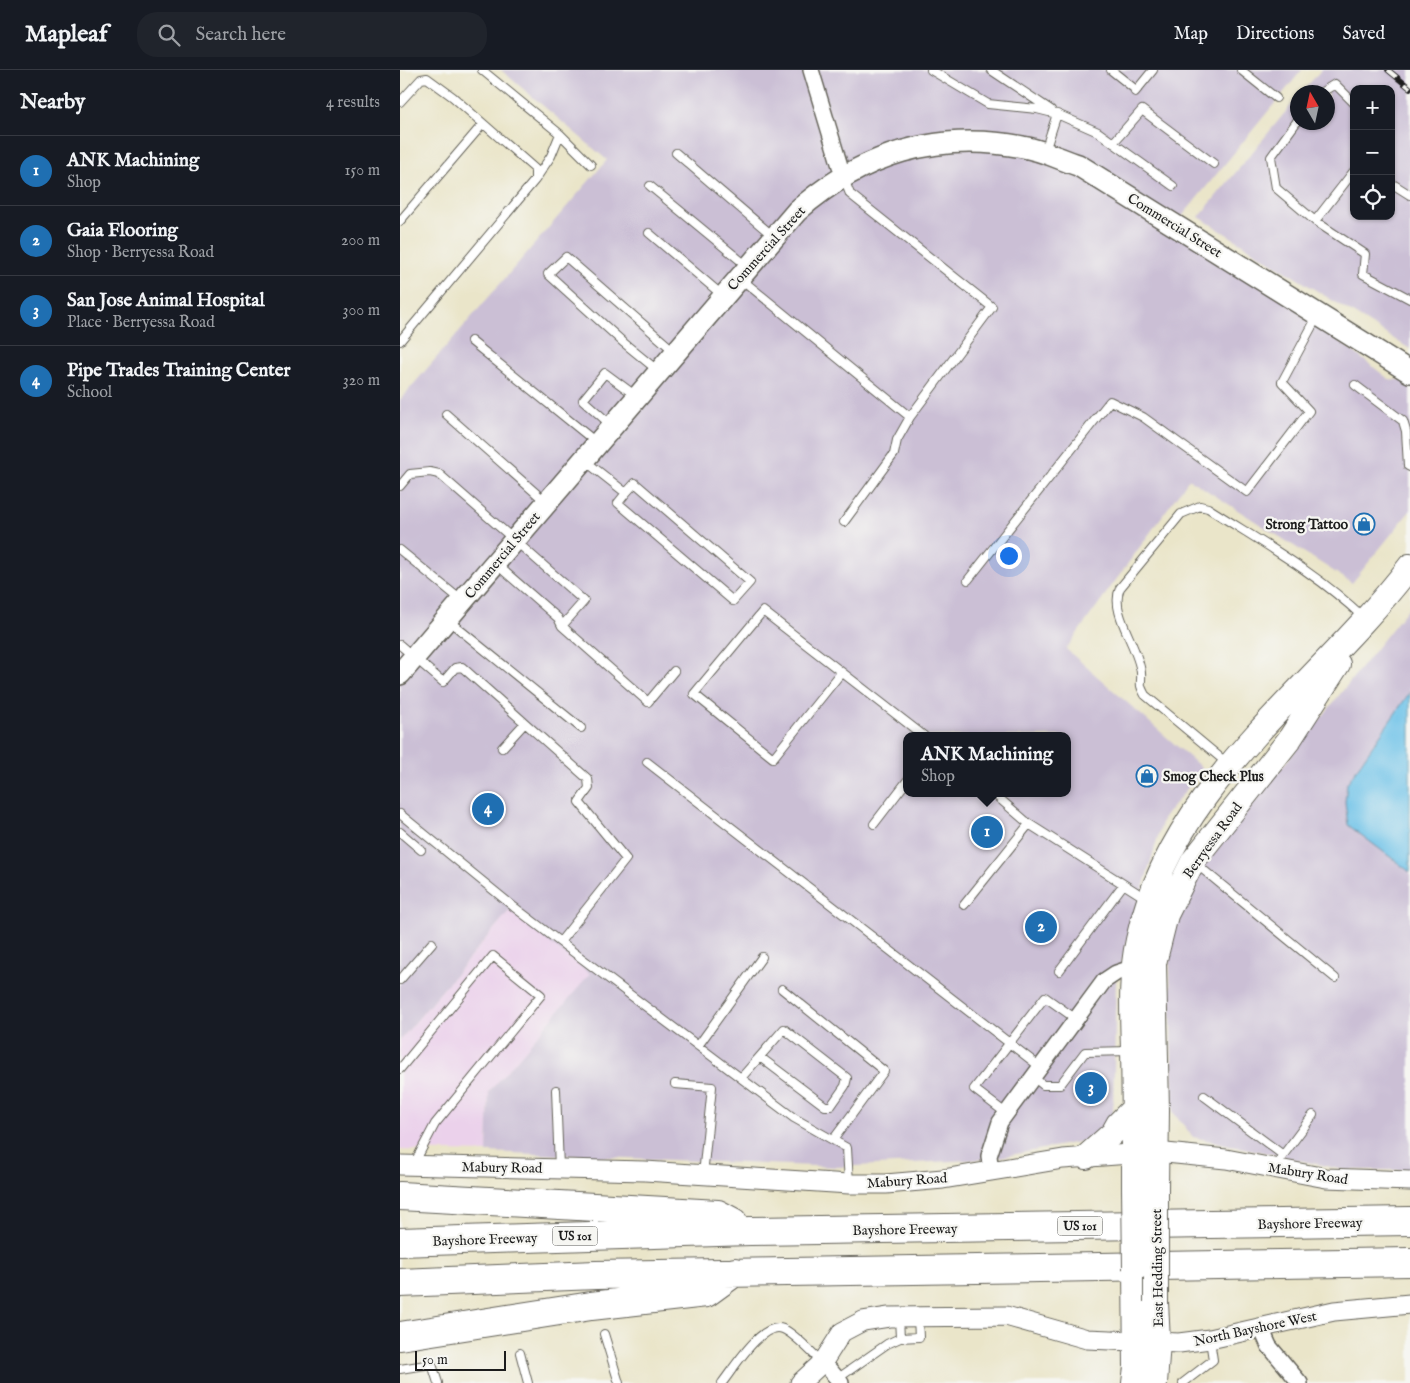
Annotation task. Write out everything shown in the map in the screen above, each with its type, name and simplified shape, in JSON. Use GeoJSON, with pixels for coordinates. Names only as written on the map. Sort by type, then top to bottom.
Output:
{"type":"FeatureCollection","features":[{"type":"Feature","properties":{"kind":"highway"},"geometry":{"type":"LineString","coordinates":[[400,1196],[718,1214],[750,1231]]}},
{"type":"Feature","properties":{"kind":"highway","name":"Bayshore Freeway"},"geometry":{"type":"LineString","coordinates":[[400,1242],[750,1231],[1410,1221]]}},
{"type":"Feature","properties":{"kind":"highway"},"geometry":{"type":"LineString","coordinates":[[400,1283],[735,1272],[1410,1262]]}},
{"type":"Feature","properties":{"kind":"highway"},"geometry":{"type":"LineString","coordinates":[[400,1336],[591,1306],[706,1293],[735,1272]]}},
{"type":"Feature","properties":{"kind":"main road","name":"Commercial Street"},"geometry":{"type":"LineString","coordinates":[[400,674],[408,651],[447,619],[582,459],[797,211],[843,176],[870,162],[903,150],[938,143],[977,141],[1024,147],[1044,152],[1078,165],[1410,372]]}},
{"type":"Feature","properties":{"kind":"main road","name":"Berryessa Road"},"geometry":{"type":"LineString","coordinates":[[1145,1153],[1134,1108],[1133,1051],[1134,967],[1137,940],[1148,900],[1176,839],[1250,740],[1366,620],[1410,566]]}},
{"type":"Feature","properties":{"kind":"main road","name":"Berryessa Road"},"geometry":{"type":"LineString","coordinates":[[1145,1153],[1154,963],[1166,915],[1193,861],[1289,740],[1366,620]]}},
{"type":"Feature","properties":{"kind":"main road"},"geometry":{"type":"LineString","coordinates":[[1086,1157],[1113,1134],[1118,1124],[1134,1108]]}},
{"type":"Feature","properties":{"kind":"main road","name":"East Hedding Street"},"geometry":{"type":"LineString","coordinates":[[1145,1153],[1147,1342],[1154,1383]]}},
{"type":"Feature","properties":{"kind":"main road","name":"East Hedding Street"},"geometry":{"type":"LineString","coordinates":[[1134,1383],[1147,1342]]}},
{"type":"Feature","properties":{"kind":"street"},"geometry":{"type":"LineString","coordinates":[[811,70],[843,176]]}},
{"type":"Feature","properties":{"kind":"street"},"geometry":{"type":"LineString","coordinates":[[991,1171],[989,1156],[1000,1122],[1104,981],[1116,973],[1134,967]]}},
{"type":"Feature","properties":{"kind":"street","name":"Mabury Road"},"geometry":{"type":"LineString","coordinates":[[407,1165],[559,1168],[849,1184],[943,1179],[1086,1157],[1145,1153],[1278,1161],[1326,1178],[1410,1181]]}},
{"type":"Feature","properties":{"kind":"street","name":"North Bayshore West"},"geometry":{"type":"LineString","coordinates":[[823,1362],[842,1332],[862,1321],[899,1317],[1006,1316],[1088,1339],[1179,1343],[1210,1339],[1334,1311],[1410,1304]]}},
{"type":"Feature","properties":{"kind":"street"},"geometry":{"type":"LineString","coordinates":[[1260,1328],[1269,1346],[1300,1383]]}},
{"type":"Feature","properties":{"kind":"street"},"geometry":{"type":"LineString","coordinates":[[800,1383],[823,1362],[839,1381]]}},
{"type":"Feature","properties":{"kind":"lane"},"geometry":{"type":"LineString","coordinates":[[482,70],[560,134],[591,165]]}},
{"type":"Feature","properties":{"kind":"lane"},"geometry":{"type":"LineString","coordinates":[[930,70],[988,104],[1037,109],[1057,114],[1098,132],[1173,186]]}},
{"type":"Feature","properties":{"kind":"lane"},"geometry":{"type":"LineString","coordinates":[[991,70],[1057,114]]}},
{"type":"Feature","properties":{"kind":"lane"},"geometry":{"type":"LineString","coordinates":[[1110,70],[1136,91],[1153,70]]}},
{"type":"Feature","properties":{"kind":"lane"},"geometry":{"type":"LineString","coordinates":[[1242,70],[1276,98]]}},
{"type":"Feature","properties":{"kind":"lane"},"geometry":{"type":"LineString","coordinates":[[400,102],[421,79],[427,78],[453,97],[482,125],[535,169],[535,180]]}},
{"type":"Feature","properties":{"kind":"lane"},"geometry":{"type":"LineString","coordinates":[[1333,85],[1335,84],[1350,99]]}},
{"type":"Feature","properties":{"kind":"lane"},"geometry":{"type":"LineString","coordinates":[[1113,143],[1142,110],[1214,164]]}},
{"type":"Feature","properties":{"kind":"lane"},"geometry":{"type":"LineString","coordinates":[[1044,152],[1057,114]]}},
{"type":"Feature","properties":{"kind":"lane"},"geometry":{"type":"LineString","coordinates":[[400,221],[482,125]]}},
{"type":"Feature","properties":{"kind":"lane"},"geometry":{"type":"LineString","coordinates":[[1291,130],[1271,157],[1276,188],[1315,221],[1365,254],[1363,274],[1410,299]]}},
{"type":"Feature","properties":{"kind":"lane"},"geometry":{"type":"LineString","coordinates":[[400,341],[535,180],[551,156],[560,134]]}},
{"type":"Feature","properties":{"kind":"lane"},"geometry":{"type":"LineString","coordinates":[[676,153],[774,237]]}},
{"type":"Feature","properties":{"kind":"lane"},"geometry":{"type":"LineString","coordinates":[[1315,221],[1351,175]]}},
{"type":"Feature","properties":{"kind":"lane"},"geometry":{"type":"LineString","coordinates":[[843,176],[850,194],[992,308],[910,417],[897,440],[894,454],[844,522]]}},
{"type":"Feature","properties":{"kind":"lane"},"geometry":{"type":"LineString","coordinates":[[650,186],[744,272],[910,417]]}},
{"type":"Feature","properties":{"kind":"lane"},"geometry":{"type":"LineString","coordinates":[[1395,186],[1410,195]]}},
{"type":"Feature","properties":{"kind":"lane"},"geometry":{"type":"LineString","coordinates":[[649,233],[723,296]]}},
{"type":"Feature","properties":{"kind":"lane"},"geometry":{"type":"LineString","coordinates":[[659,371],[624,343],[548,274],[566,257],[675,352]]}},
{"type":"Feature","properties":{"kind":"lane"},"geometry":{"type":"LineString","coordinates":[[968,580],[1110,400],[1143,417],[1247,492],[1309,411],[1282,382],[1318,315]]}},
{"type":"Feature","properties":{"kind":"lane"},"geometry":{"type":"LineString","coordinates":[[471,340],[597,443]]}},
{"type":"Feature","properties":{"kind":"lane"},"geometry":{"type":"LineString","coordinates":[[612,426],[583,400],[605,373],[637,397]]}},
{"type":"Feature","properties":{"kind":"lane"},"geometry":{"type":"LineString","coordinates":[[1355,385],[1403,421],[1406,431],[1407,458],[1410,467]]}},
{"type":"Feature","properties":{"kind":"lane"},"geometry":{"type":"LineString","coordinates":[[446,414],[546,502]]}},
{"type":"Feature","properties":{"kind":"lane"},"geometry":{"type":"LineString","coordinates":[[582,459],[626,493]]}},
{"type":"Feature","properties":{"kind":"lane"},"geometry":{"type":"LineString","coordinates":[[400,486],[410,474],[430,472],[439,474],[584,601],[562,626]]}},
{"type":"Feature","properties":{"kind":"lane"},"geometry":{"type":"LineString","coordinates":[[635,483],[750,582],[733,601],[618,503],[626,493],[635,483]]}},
{"type":"Feature","properties":{"kind":"lane"},"geometry":{"type":"LineString","coordinates":[[1231,766],[1145,694],[1139,684],[1142,673],[1118,604],[1117,594],[1120,588],[1181,514],[1200,506],[1208,508],[1338,594],[1366,620]]}},
{"type":"Feature","properties":{"kind":"lane"},"geometry":{"type":"LineString","coordinates":[[400,550],[462,602]]}},
{"type":"Feature","properties":{"kind":"lane"},"geometry":{"type":"LineString","coordinates":[[495,563],[558,618],[562,626],[648,702],[674,671]]}},
{"type":"Feature","properties":{"kind":"lane"},"geometry":{"type":"LineString","coordinates":[[841,673],[773,758],[694,694],[763,611],[919,732]]}},
{"type":"Feature","properties":{"kind":"lane"},"geometry":{"type":"LineString","coordinates":[[447,619],[485,652],[581,728]]}},
{"type":"Feature","properties":{"kind":"lane"},"geometry":{"type":"LineString","coordinates":[[408,651],[443,682],[455,668],[462,667],[588,779],[589,788],[579,802],[626,859],[560,942]]}},
{"type":"Feature","properties":{"kind":"lane"},"geometry":{"type":"LineString","coordinates":[[502,748],[524,724]]}},
{"type":"Feature","properties":{"kind":"lane"},"geometry":{"type":"LineString","coordinates":[[647,762],[1009,1043],[1036,1071],[1043,1085],[1060,1084],[1084,1052],[1133,1051]]}},
{"type":"Feature","properties":{"kind":"lane"},"geometry":{"type":"LineString","coordinates":[[874,824],[903,786]]}},
{"type":"Feature","properties":{"kind":"lane"},"geometry":{"type":"LineString","coordinates":[[998,797],[1029,824],[1148,900]]}},
{"type":"Feature","properties":{"kind":"lane"},"geometry":{"type":"LineString","coordinates":[[400,814],[514,907],[794,1118],[847,1148],[849,1184]]}},
{"type":"Feature","properties":{"kind":"lane"},"geometry":{"type":"LineString","coordinates":[[964,905],[1029,824]]}},
{"type":"Feature","properties":{"kind":"lane"},"geometry":{"type":"LineString","coordinates":[[400,832],[421,850]]}},
{"type":"Feature","properties":{"kind":"lane"},"geometry":{"type":"LineString","coordinates":[[1193,861],[1335,978]]}},
{"type":"Feature","properties":{"kind":"lane"},"geometry":{"type":"LineString","coordinates":[[1059,971],[1123,885]]}},
{"type":"Feature","properties":{"kind":"lane"},"geometry":{"type":"LineString","coordinates":[[400,980],[432,943]]}},
{"type":"Feature","properties":{"kind":"lane"},"geometry":{"type":"LineString","coordinates":[[400,1069],[493,956],[541,996],[435,1124],[407,1165]]}},
{"type":"Feature","properties":{"kind":"lane"},"geometry":{"type":"LineString","coordinates":[[698,1046],[762,957]]}},
{"type":"Feature","properties":{"kind":"lane"},"geometry":{"type":"LineString","coordinates":[[782,989],[884,1071],[833,1140]]}},
{"type":"Feature","properties":{"kind":"lane"},"geometry":{"type":"LineString","coordinates":[[1006,1114],[974,1089],[1045,997],[1076,1019]]}},
{"type":"Feature","properties":{"kind":"lane"},"geometry":{"type":"LineString","coordinates":[[741,1078],[784,1029],[847,1078],[845,1086],[831,1106],[825,1106],[760,1057]]}},
{"type":"Feature","properties":{"kind":"lane"},"geometry":{"type":"LineString","coordinates":[[675,1084],[712,1087],[703,1175]]}},
{"type":"Feature","properties":{"kind":"lane"},"geometry":{"type":"LineString","coordinates":[[556,1090],[559,1168]]}},
{"type":"Feature","properties":{"kind":"lane"},"geometry":{"type":"LineString","coordinates":[[1204,1096],[1278,1161],[1313,1114]]}},
{"type":"Feature","properties":{"kind":"lane"},"geometry":{"type":"LineString","coordinates":[[899,1317],[900,1338]]}},
{"type":"Feature","properties":{"kind":"lane"},"geometry":{"type":"LineString","coordinates":[[839,1381],[886,1344],[900,1338],[919,1337],[918,1317]]}},
{"type":"Feature","properties":{"kind":"lane"},"geometry":{"type":"LineString","coordinates":[[722,1383],[762,1333],[778,1327],[786,1329],[823,1362]]}},
{"type":"Feature","properties":{"kind":"lane"},"geometry":{"type":"LineString","coordinates":[[604,1334],[618,1383]]}},
{"type":"Feature","properties":{"kind":"lane"},"geometry":{"type":"LineString","coordinates":[[1183,1383],[1212,1360],[1210,1339]]}},
{"type":"Feature","properties":{"kind":"lane"},"geometry":{"type":"LineString","coordinates":[[520,1353],[528,1383]]}},
{"type":"Feature","properties":{"kind":"lane"},"geometry":{"type":"LineString","coordinates":[[400,1369],[432,1364],[438,1383]]}},
{"type":"Feature","properties":{"kind":"shaded area"},"geometry":{"type":"Polygon","coordinates":[[[501,70],[1302,70],[1175,225],[1310,318],[1390,380],[1410,379],[1410,511],[1352,583],[1189,479],[1066,649],[1203,769],[1163,819],[1116,981],[1113,1113],[1099,1138],[990,1159],[838,1167],[487,1152],[489,1092],[590,974],[509,911],[400,1040],[400,400],[607,160],[501,70]]]}},
{"type":"Feature","properties":{"kind":"shaded area"},"geometry":{"type":"Polygon","coordinates":[[[1321,70],[1410,70],[1410,349],[1199,217],[1290,106],[1290,130],[1335,130],[1335,85],[1308,85],[1321,70]]]}},
{"type":"Feature","properties":{"kind":"shaded area"},"geometry":{"type":"Polygon","coordinates":[[[1410,606],[1410,1170],[1344,1170],[1193,1137],[1173,1112],[1169,930],[1187,887],[1410,606]]]}},
{"type":"Feature","properties":{"kind":"shaded area"},"geometry":{"type":"Polygon","coordinates":[[[509,911],[591,974],[489,1092],[487,1152],[400,1150],[400,1040],[509,911]]]}},
{"type":"Feature","properties":{"kind":"water"},"geometry":{"type":"Polygon","coordinates":[[[1410,692],[1410,872],[1348,825],[1345,802],[1347,783],[1410,692]]]}},
{"type":"Feature","properties":{"kind":"railway"},"geometry":{"type":"LineString","coordinates":[[1388,70],[1410,88]]}},
{"type":"Feature","properties":{"kind":"place","name":"Strong Tattoo"},"geometry":{"type":"Point","coordinates":[1364,524]}},
{"type":"Feature","properties":{"kind":"place","name":"Smog Check Plus"},"geometry":{"type":"Point","coordinates":[1147,776]}},
{"type":"Feature","properties":{"kind":"place","name":"Pipe Trades Training Center"},"geometry":{"type":"Point","coordinates":[488,809]}},
{"type":"Feature","properties":{"kind":"place","name":"ANK Machining"},"geometry":{"type":"Point","coordinates":[987,832]}},
{"type":"Feature","properties":{"kind":"place","name":"Gaia Flooring"},"geometry":{"type":"Point","coordinates":[1041,927]}},
{"type":"Feature","properties":{"kind":"place","name":"San Jose Animal Hospital"},"geometry":{"type":"Point","coordinates":[1091,1088]}}]}
